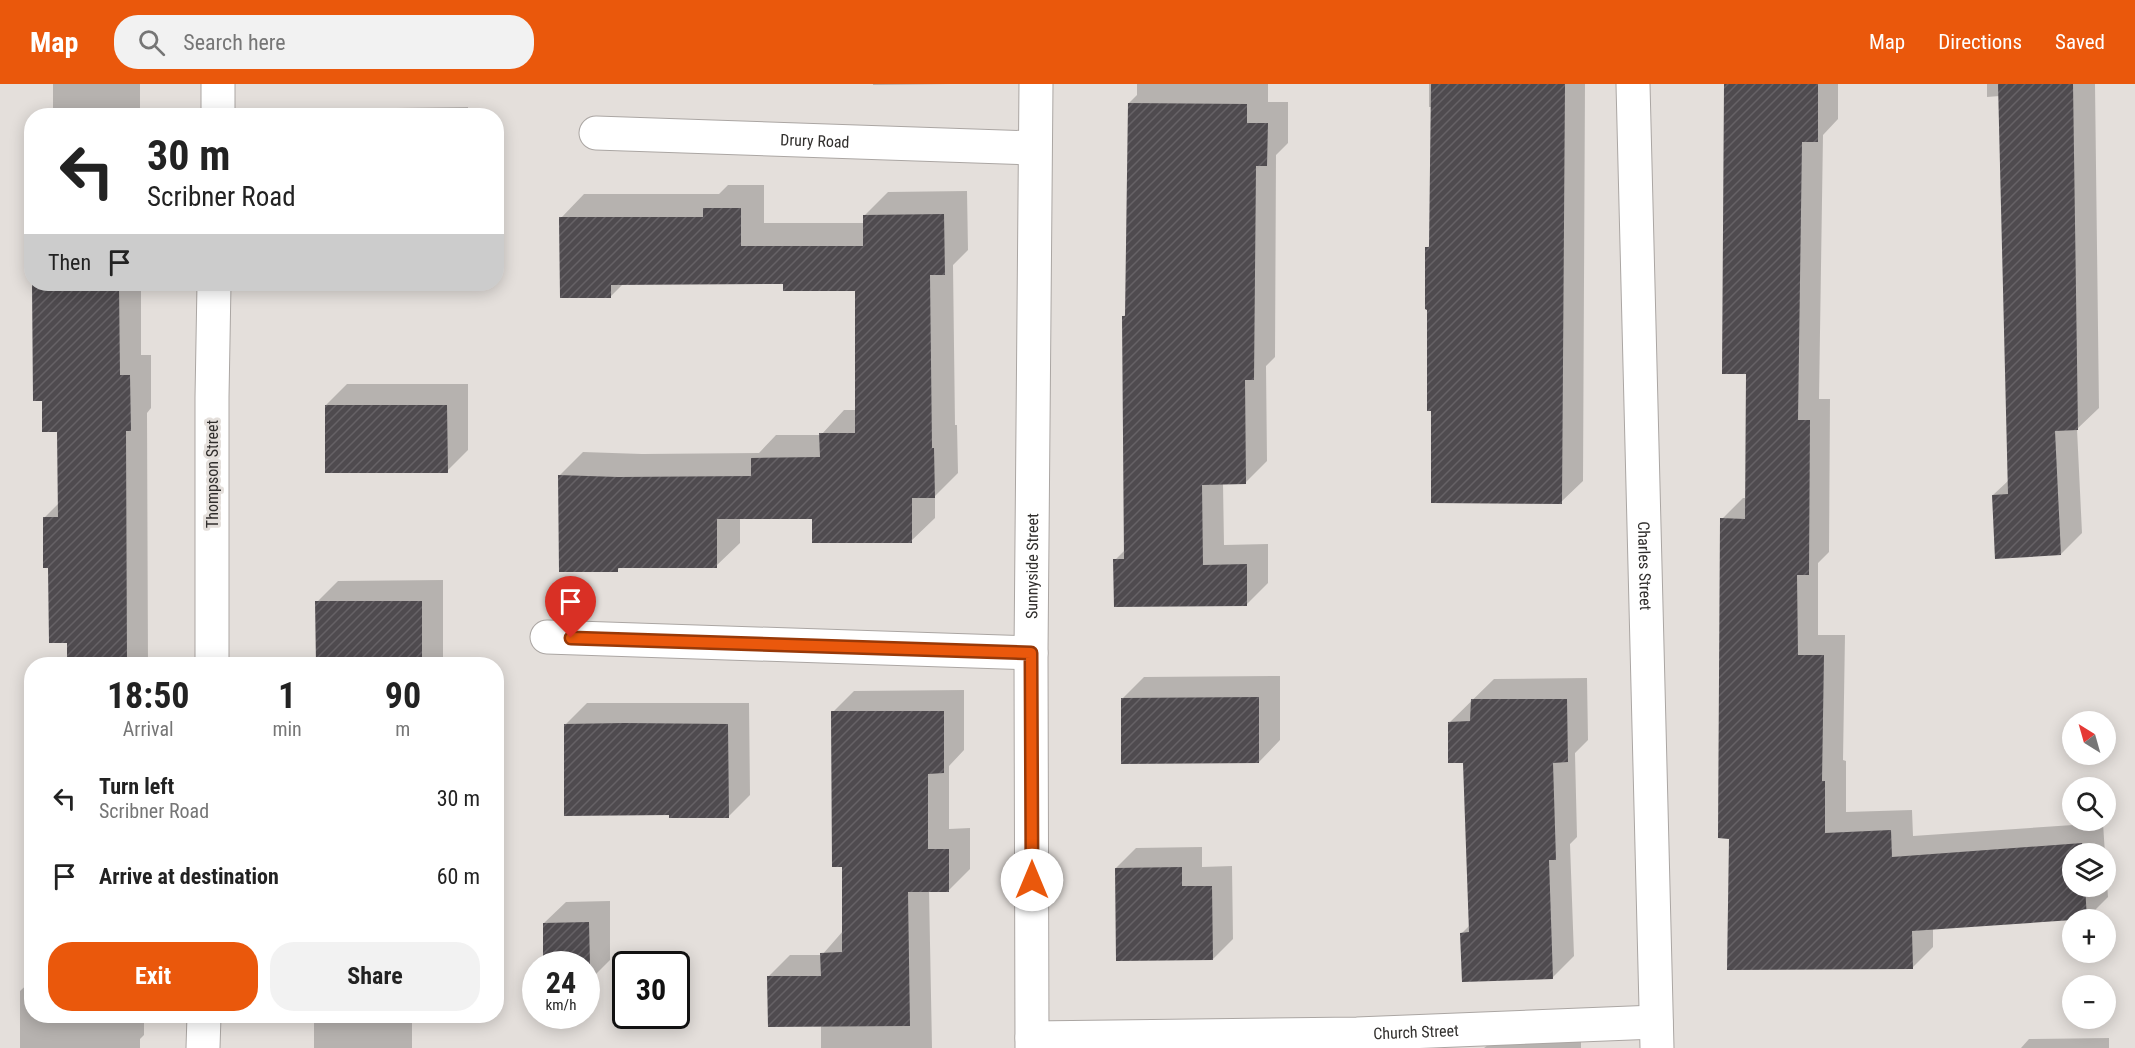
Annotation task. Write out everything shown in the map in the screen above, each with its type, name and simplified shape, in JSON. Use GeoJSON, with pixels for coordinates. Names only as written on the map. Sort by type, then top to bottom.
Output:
{"type":"FeatureCollection","features":[{"type":"Feature","properties":{"kind":"street"},"geometry":{"type":"LineString","coordinates":[[218,84],[218,108]]}},
{"type":"Feature","properties":{"kind":"street","name":"Sunnyside Street"},"geometry":{"type":"LineString","coordinates":[[1032,1043],[1031,653],[1036,84]]}},
{"type":"Feature","properties":{"kind":"street","name":"Charles Street"},"geometry":{"type":"LineString","coordinates":[[1633,84],[1657,1035]]}},
{"type":"Feature","properties":{"kind":"street","name":"Drury Road"},"geometry":{"type":"LineString","coordinates":[[596,133],[1034,148]]}},
{"type":"Feature","properties":{"kind":"street","name":"Thompson Street"},"geometry":{"type":"LineString","coordinates":[[212,657],[214,291]]}},
{"type":"Feature","properties":{"kind":"street"},"geometry":{"type":"LineString","coordinates":[[547,637],[1031,653]]}},
{"type":"Feature","properties":{"kind":"street"},"geometry":{"type":"LineString","coordinates":[[203,1048],[204,1023]]}},
{"type":"Feature","properties":{"kind":"street","name":"Church Street"},"geometry":{"type":"LineString","coordinates":[[1032,1043],[1357,1034],[1657,1035]]}},
{"type":"Feature","properties":{"kind":"building"},"geometry":{"type":"Polygon","coordinates":[[[1431,84],[1565,84],[1562,504],[1431,503],[1431,411],[1427,411],[1425,247],[1429,247],[1431,84]]]}},
{"type":"Feature","properties":{"kind":"building"},"geometry":{"type":"Polygon","coordinates":[[[1724,84],[1818,84],[1818,142],[1802,142],[1798,420],[1810,420],[1809,575],[1797,575],[1798,655],[1824,655],[1822,781],[1825,781],[1825,833],[1891,830],[1892,857],[2062,844],[2062,897],[2086,897],[2086,909],[2062,909],[2062,921],[1912,931],[1913,969],[1727,970],[1729,839],[1718,838],[1720,518],[1745,519],[1746,374],[1722,374],[1724,84]]]}},
{"type":"Feature","properties":{"kind":"building"},"geometry":{"type":"Polygon","coordinates":[[[1998,84],[2073,84],[2078,430],[2055,431],[2061,555],[1995,559],[1992,495],[2008,494],[1998,84]]]}},
{"type":"Feature","properties":{"kind":"building"},"geometry":{"type":"Polygon","coordinates":[[[1128,103],[1247,104],[1247,123],[1268,123],[1267,166],[1256,166],[1254,380],[1245,380],[1246,484],[1202,485],[1203,565],[1247,564],[1247,606],[1114,607],[1113,559],[1124,559],[1122,316],[1125,316],[1128,103]]]}},
{"type":"Feature","properties":{"kind":"building"},"geometry":{"type":"Polygon","coordinates":[[[703,208],[741,208],[741,246],[863,246],[863,215],[944,214],[945,275],[930,275],[932,448],[934,448],[935,498],[912,498],[912,543],[812,543],[812,519],[717,519],[717,568],[618,568],[618,572],[559,572],[558,475],[751,476],[751,458],[820,457],[819,433],[855,433],[855,291],[783,291],[783,284],[611,285],[611,298],[560,298],[559,217],[703,217],[703,208]]]}},
{"type":"Feature","properties":{"kind":"building"},"geometry":{"type":"Polygon","coordinates":[[[32,291],[119,291],[120,375],[130,375],[131,431],[126,431],[127,657],[67,657],[67,643],[49,643],[48,568],[43,568],[43,517],[58,517],[57,432],[42,432],[42,401],[33,401],[32,291]]]}},
{"type":"Feature","properties":{"kind":"building"},"geometry":{"type":"Polygon","coordinates":[[[325,405],[447,405],[448,473],[325,473],[325,405]]]}},
{"type":"Feature","properties":{"kind":"building"},"geometry":{"type":"Polygon","coordinates":[[[315,601],[422,601],[422,657],[316,657],[315,601]]]}},
{"type":"Feature","properties":{"kind":"building"},"geometry":{"type":"Polygon","coordinates":[[[1259,697],[1259,763],[1121,764],[1121,698],[1259,697]]]}},
{"type":"Feature","properties":{"kind":"building"},"geometry":{"type":"Polygon","coordinates":[[[1471,699],[1567,699],[1568,762],[1553,763],[1556,860],[1549,860],[1553,979],[1462,982],[1460,933],[1469,932],[1463,763],[1448,763],[1448,722],[1470,721],[1471,699]]]}},
{"type":"Feature","properties":{"kind":"building"},"geometry":{"type":"Polygon","coordinates":[[[831,711],[944,711],[944,773],[928,774],[928,849],[949,849],[949,892],[908,892],[910,1026],[768,1027],[767,976],[821,976],[820,953],[842,952],[842,867],[832,867],[831,711]]]}},
{"type":"Feature","properties":{"kind":"building"},"geometry":{"type":"Polygon","coordinates":[[[564,724],[728,724],[729,818],[669,818],[669,815],[564,816],[564,724]]]}},
{"type":"Feature","properties":{"kind":"building"},"geometry":{"type":"Polygon","coordinates":[[[1182,867],[1182,886],[1212,886],[1213,960],[1116,961],[1115,868],[1182,867]]]}},
{"type":"Feature","properties":{"kind":"building"},"geometry":{"type":"Polygon","coordinates":[[[589,922],[590,951],[543,951],[543,923],[589,922]]]}},
{"type":"Feature","properties":{"kind":"route"},"geometry":{"type":"LineString","coordinates":[[571,638],[1031,653],[1032,880]]}}]}
